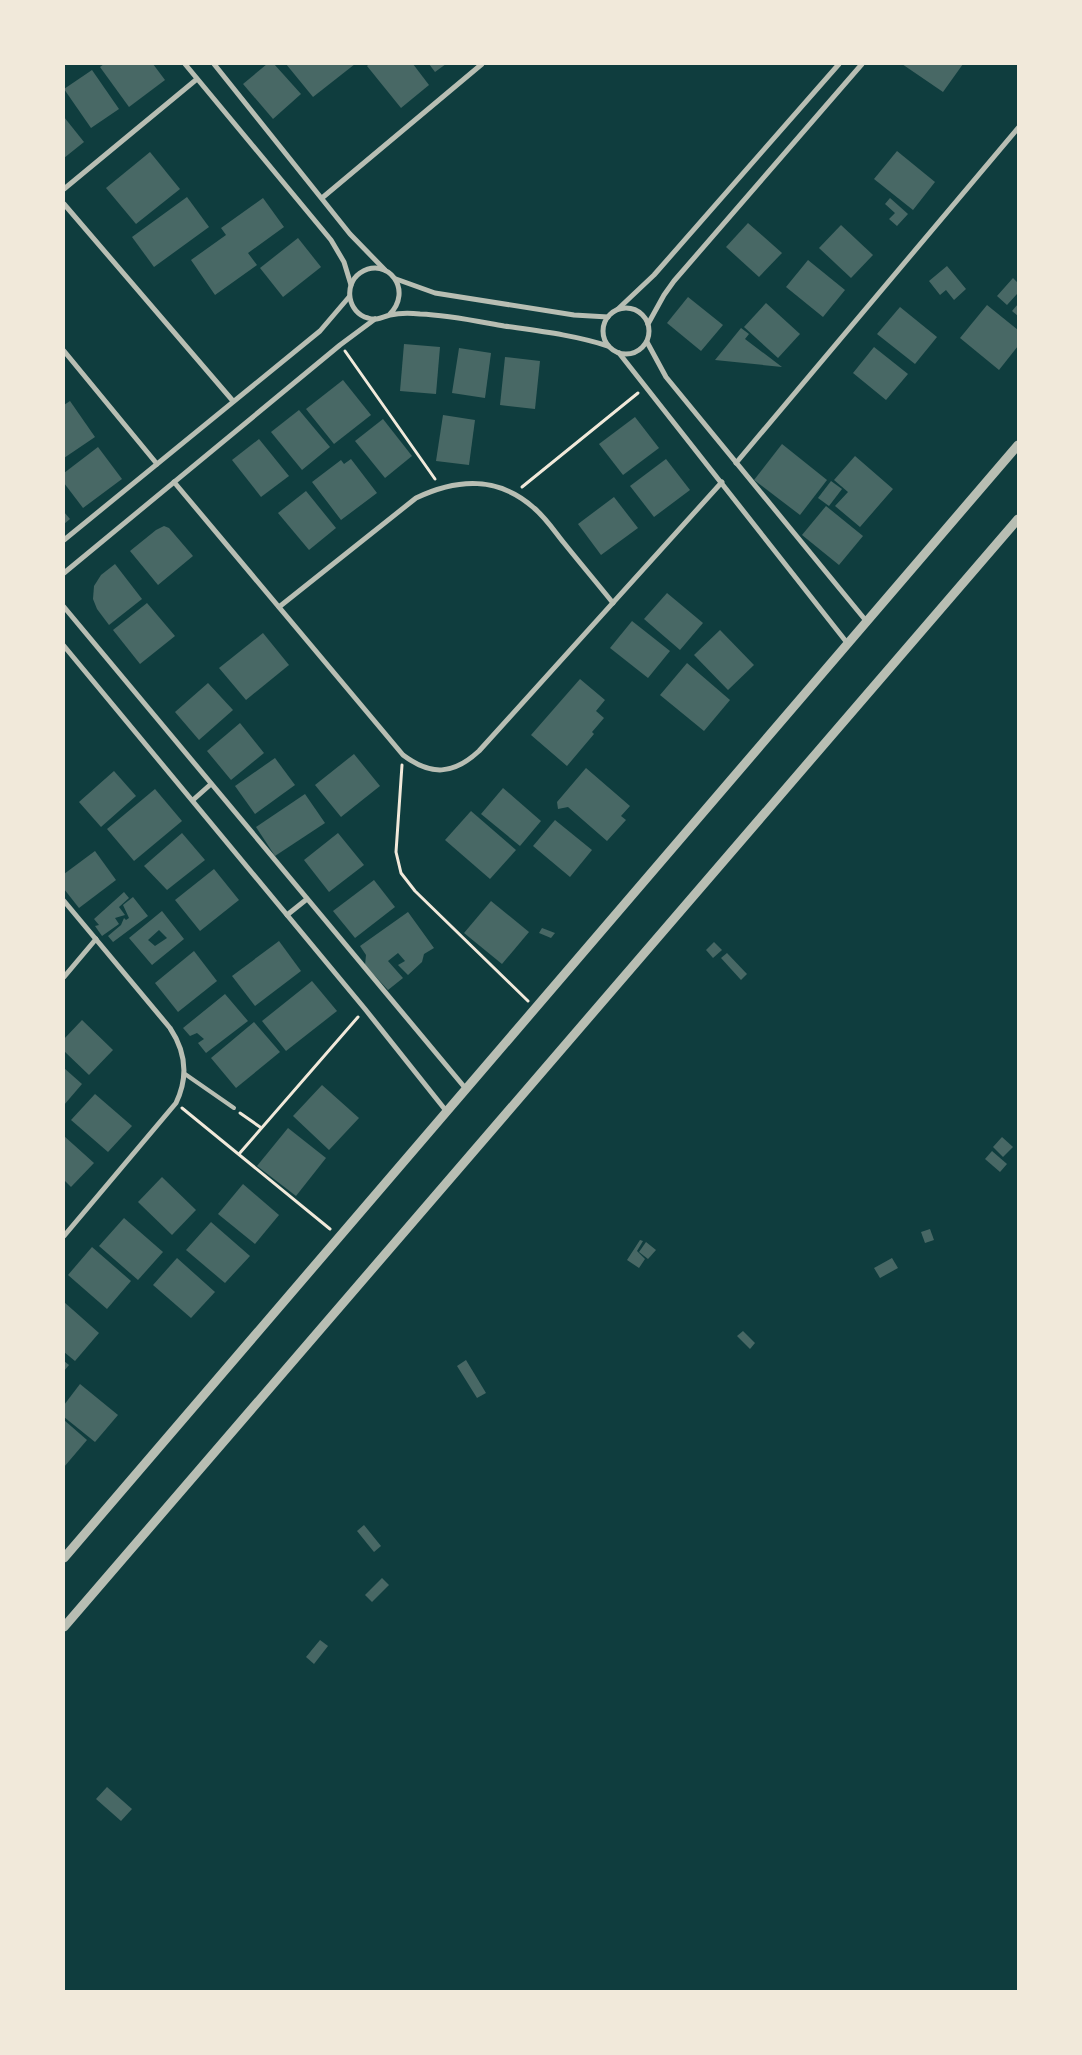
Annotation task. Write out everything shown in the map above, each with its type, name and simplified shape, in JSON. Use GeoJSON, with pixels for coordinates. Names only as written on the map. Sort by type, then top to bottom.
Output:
{"type":"FeatureCollection","features":[{"type":"Feature","properties":{"kind":"street"},"geometry":{"type":"LineString","coordinates":[[185,64],[331,240],[344,262],[351,285],[350,297],[356,310],[361,315],[376,319]]}},
{"type":"Feature","properties":{"kind":"street"},"geometry":{"type":"LineString","coordinates":[[214,64],[358,244],[396,279],[435,293],[574,315],[608,317]]}},
{"type":"Feature","properties":{"kind":"street"},"geometry":{"type":"LineString","coordinates":[[322,198],[482,64]]}},
{"type":"Feature","properties":{"kind":"street"},"geometry":{"type":"LineString","coordinates":[[608,346],[602,332],[608,317],[654,275],[839,64]]}},
{"type":"Feature","properties":{"kind":"street"},"geometry":{"type":"LineString","coordinates":[[862,64],[674,281],[648,324],[647,342],[666,377],[867,622]]}},
{"type":"Feature","properties":{"kind":"street"},"geometry":{"type":"LineString","coordinates":[[64,189],[197,79]]}},
{"type":"Feature","properties":{"kind":"street"},"geometry":{"type":"LineString","coordinates":[[736,463],[1018,128]]}},
{"type":"Feature","properties":{"kind":"street"},"geometry":{"type":"LineString","coordinates":[[64,204],[233,401]]}},
{"type":"Feature","properties":{"kind":"street"},"geometry":{"type":"LineString","coordinates":[[351,285],[361,272],[369,269],[385,270]]}},
{"type":"Feature","properties":{"kind":"street"},"geometry":{"type":"LineString","coordinates":[[389,315],[399,302],[400,294],[396,279]]}},
{"type":"Feature","properties":{"kind":"street"},"geometry":{"type":"LineString","coordinates":[[64,540],[320,331],[350,297]]}},
{"type":"Feature","properties":{"kind":"street"},"geometry":{"type":"LineString","coordinates":[[618,309],[633,309],[640,312],[648,324]]}},
{"type":"Feature","properties":{"kind":"street"},"geometry":{"type":"LineString","coordinates":[[64,573],[340,345],[376,319],[389,315],[433,315],[569,336],[608,346],[618,353],[722,482],[848,644]]}},
{"type":"Feature","properties":{"kind":"street"},"geometry":{"type":"LineString","coordinates":[[618,353],[632,354],[647,342]]}},
{"type":"Feature","properties":{"kind":"street"},"geometry":{"type":"LineString","coordinates":[[64,351],[158,464]]}},
{"type":"Feature","properties":{"kind":"street"},"geometry":{"type":"LineString","coordinates":[[64,1558],[1018,445]]}},
{"type":"Feature","properties":{"kind":"street"},"geometry":{"type":"LineString","coordinates":[[174,482],[403,755],[417,765],[434,770],[451,769],[467,763],[722,482]]}},
{"type":"Feature","properties":{"kind":"street"},"geometry":{"type":"LineString","coordinates":[[278,607],[416,498],[440,487],[465,482],[482,484],[514,494],[535,508],[613,603]]}},
{"type":"Feature","properties":{"kind":"street"},"geometry":{"type":"LineString","coordinates":[[64,1627],[1018,519]]}},
{"type":"Feature","properties":{"kind":"street"},"geometry":{"type":"LineString","coordinates":[[64,607],[466,1089]]}},
{"type":"Feature","properties":{"kind":"street"},"geometry":{"type":"LineString","coordinates":[[64,646],[365,1009],[447,1112]]}},
{"type":"Feature","properties":{"kind":"street"},"geometry":{"type":"LineString","coordinates":[[193,800],[211,784]]}},
{"type":"Feature","properties":{"kind":"street"},"geometry":{"type":"LineString","coordinates":[[287,915],[307,899]]}},
{"type":"Feature","properties":{"kind":"street"},"geometry":{"type":"LineString","coordinates":[[64,901],[170,1028],[179,1042],[184,1057],[185,1074],[182,1090],[176,1103],[64,1236]]}},
{"type":"Feature","properties":{"kind":"street"},"geometry":{"type":"LineString","coordinates":[[64,977],[96,939]]}},
{"type":"Feature","properties":{"kind":"lane"},"geometry":{"type":"LineString","coordinates":[[185,1074],[234,1108]]}},
{"type":"Feature","properties":{"kind":"path"},"geometry":{"type":"LineString","coordinates":[[340,345],[440,487]]}},
{"type":"Feature","properties":{"kind":"path"},"geometry":{"type":"LineString","coordinates":[[514,494],[646,386]]}},
{"type":"Feature","properties":{"kind":"path"},"geometry":{"type":"LineString","coordinates":[[403,755],[396,852],[402,873],[415,891],[536,1008]]}},
{"type":"Feature","properties":{"kind":"path"},"geometry":{"type":"LineString","coordinates":[[238,1154],[365,1009]]}},
{"type":"Feature","properties":{"kind":"path"},"geometry":{"type":"LineString","coordinates":[[176,1103],[339,1237]]}},
{"type":"Feature","properties":{"kind":"path"},"geometry":{"type":"LineString","coordinates":[[234,1108],[260,1127]]}},
{"type":"Feature","properties":{"kind":"building"},"geometry":{"type":"Polygon","coordinates":[[[104,64],[153,64],[165,80],[129,107],[100,67],[104,64]]]}},
{"type":"Feature","properties":{"kind":"building"},"geometry":{"type":"Polygon","coordinates":[[[267,64],[274,64],[301,94],[273,119],[243,84],[267,64]]]}},
{"type":"Feature","properties":{"kind":"building"},"geometry":{"type":"Polygon","coordinates":[[[286,64],[355,64],[313,97],[286,64]]]}},
{"type":"Feature","properties":{"kind":"building"},"geometry":{"type":"Polygon","coordinates":[[[369,64],[413,64],[429,85],[401,108],[367,66],[369,64]]]}},
{"type":"Feature","properties":{"kind":"building"},"geometry":{"type":"Polygon","coordinates":[[[429,64],[446,64],[435,72],[429,64]]]}},
{"type":"Feature","properties":{"kind":"building"},"geometry":{"type":"Polygon","coordinates":[[[902,64],[963,64],[943,92],[902,64]]]}},
{"type":"Feature","properties":{"kind":"building"},"geometry":{"type":"Polygon","coordinates":[[[92,70],[119,109],[91,128],[64,89],[92,70]]]}},
{"type":"Feature","properties":{"kind":"building"},"geometry":{"type":"Polygon","coordinates":[[[64,117],[84,142],[64,158],[64,117]]]}},
{"type":"Feature","properties":{"kind":"building"},"geometry":{"type":"Polygon","coordinates":[[[897,151],[935,182],[913,210],[874,179],[897,151]]]}},
{"type":"Feature","properties":{"kind":"building"},"geometry":{"type":"Polygon","coordinates":[[[150,152],[180,189],[136,224],[106,188],[150,152]]]}},
{"type":"Feature","properties":{"kind":"building"},"geometry":{"type":"Polygon","coordinates":[[[187,197],[209,227],[154,267],[132,237],[187,197]]]}},
{"type":"Feature","properties":{"kind":"building"},"geometry":{"type":"Polygon","coordinates":[[[263,198],[284,227],[248,253],[257,265],[215,295],[191,260],[226,235],[221,228],[263,198]]]}},
{"type":"Feature","properties":{"kind":"building"},"geometry":{"type":"Polygon","coordinates":[[[890,198],[908,214],[897,226],[889,219],[895,213],[885,204],[890,198]]]}},
{"type":"Feature","properties":{"kind":"building"},"geometry":{"type":"Polygon","coordinates":[[[748,223],[782,253],[759,277],[726,247],[748,223]]]}},
{"type":"Feature","properties":{"kind":"building"},"geometry":{"type":"Polygon","coordinates":[[[841,225],[873,255],[851,278],[819,248],[841,225]]]}},
{"type":"Feature","properties":{"kind":"building"},"geometry":{"type":"Polygon","coordinates":[[[298,238],[321,267],[283,297],[260,268],[298,238]]]}},
{"type":"Feature","properties":{"kind":"building"},"geometry":{"type":"Polygon","coordinates":[[[808,260],[845,290],[823,317],[786,287],[808,260]]]}},
{"type":"Feature","properties":{"kind":"building"},"geometry":{"type":"Polygon","coordinates":[[[947,266],[966,289],[954,300],[946,290],[940,295],[929,281],[947,266]]]}},
{"type":"Feature","properties":{"kind":"building"},"geometry":{"type":"Polygon","coordinates":[[[1013,278],[1018,283],[1018,295],[1007,305],[997,296],[1013,278]]]}},
{"type":"Feature","properties":{"kind":"building"},"geometry":{"type":"Polygon","coordinates":[[[688,297],[723,325],[701,351],[667,323],[688,297]]]}},
{"type":"Feature","properties":{"kind":"building"},"geometry":{"type":"Polygon","coordinates":[[[766,303],[800,334],[778,358],[744,327],[766,303]]]}},
{"type":"Feature","properties":{"kind":"building"},"geometry":{"type":"Polygon","coordinates":[[[1018,304],[1018,316],[1012,311],[1018,304]]]}},
{"type":"Feature","properties":{"kind":"building"},"geometry":{"type":"Polygon","coordinates":[[[987,305],[1018,330],[1018,346],[999,370],[960,338],[987,305]]]}},
{"type":"Feature","properties":{"kind":"building"},"geometry":{"type":"Polygon","coordinates":[[[900,307],[937,337],[915,364],[877,334],[900,307]]]}},
{"type":"Feature","properties":{"kind":"building"},"geometry":{"type":"Polygon","coordinates":[[[741,328],[749,334],[745,339],[782,367],[715,360],[741,328]]]}},
{"type":"Feature","properties":{"kind":"building"},"geometry":{"type":"Polygon","coordinates":[[[404,344],[440,347],[436,394],[400,391],[404,344]]]}},
{"type":"Feature","properties":{"kind":"building"},"geometry":{"type":"Polygon","coordinates":[[[874,347],[908,374],[886,400],[853,373],[874,347]]]}},
{"type":"Feature","properties":{"kind":"building"},"geometry":{"type":"Polygon","coordinates":[[[459,348],[491,353],[485,398],[452,393],[459,348]]]}},
{"type":"Feature","properties":{"kind":"building"},"geometry":{"type":"Polygon","coordinates":[[[505,357],[540,361],[535,409],[500,405],[505,357]]]}},
{"type":"Feature","properties":{"kind":"building"},"geometry":{"type":"Polygon","coordinates":[[[343,380],[371,415],[334,444],[306,409],[343,380]]]}},
{"type":"Feature","properties":{"kind":"building"},"geometry":{"type":"Polygon","coordinates":[[[70,401],[95,437],[64,458],[64,405],[70,401]]]}},
{"type":"Feature","properties":{"kind":"building"},"geometry":{"type":"Polygon","coordinates":[[[299,410],[330,447],[302,470],[271,432],[299,410]]]}},
{"type":"Feature","properties":{"kind":"building"},"geometry":{"type":"Polygon","coordinates":[[[443,415],[475,420],[469,465],[436,461],[443,415]]]}},
{"type":"Feature","properties":{"kind":"building"},"geometry":{"type":"Polygon","coordinates":[[[635,417],[659,448],[623,475],[599,444],[635,417]]]}},
{"type":"Feature","properties":{"kind":"building"},"geometry":{"type":"Polygon","coordinates":[[[383,419],[412,456],[385,478],[355,441],[383,419]]]}},
{"type":"Feature","properties":{"kind":"building"},"geometry":{"type":"Polygon","coordinates":[[[259,439],[289,476],[261,497],[232,460],[259,439]]]}},
{"type":"Feature","properties":{"kind":"building"},"geometry":{"type":"Polygon","coordinates":[[[782,444],[827,480],[800,515],[754,480],[782,444]]]}},
{"type":"Feature","properties":{"kind":"building"},"geometry":{"type":"Polygon","coordinates":[[[98,447],[122,479],[83,508],[64,483],[64,473],[98,447]]]}},
{"type":"Feature","properties":{"kind":"building"},"geometry":{"type":"Polygon","coordinates":[[[855,456],[893,489],[860,527],[835,506],[848,492],[834,480],[855,456]]]}},
{"type":"Feature","properties":{"kind":"building"},"geometry":{"type":"Polygon","coordinates":[[[351,459],[377,493],[341,520],[312,482],[341,460],[344,464],[351,459]]]}},
{"type":"Feature","properties":{"kind":"building"},"geometry":{"type":"Polygon","coordinates":[[[666,459],[690,490],[654,517],[630,486],[666,459]]]}},
{"type":"Feature","properties":{"kind":"building"},"geometry":{"type":"Polygon","coordinates":[[[831,481],[842,489],[829,506],[818,498],[831,481]]]}},
{"type":"Feature","properties":{"kind":"building"},"geometry":{"type":"Polygon","coordinates":[[[306,491],[336,528],[309,550],[278,513],[306,491]]]}},
{"type":"Feature","properties":{"kind":"building"},"geometry":{"type":"Polygon","coordinates":[[[614,497],[638,528],[601,555],[578,524],[614,497]]]}},
{"type":"Feature","properties":{"kind":"building"},"geometry":{"type":"Polygon","coordinates":[[[826,506],[863,536],[839,565],[802,535],[826,506]]]}},
{"type":"Feature","properties":{"kind":"building"},"geometry":{"type":"Polygon","coordinates":[[[64,512],[70,519],[64,524],[64,512]]]}},
{"type":"Feature","properties":{"kind":"building"},"geometry":{"type":"Polygon","coordinates":[[[164,526],[169,528],[193,556],[158,585],[130,551],[156,530],[164,526]]]}},
{"type":"Feature","properties":{"kind":"building"},"geometry":{"type":"Polygon","coordinates":[[[115,564],[142,599],[109,625],[97,609],[93,599],[94,586],[101,575],[115,564]]]}},
{"type":"Feature","properties":{"kind":"building"},"geometry":{"type":"Polygon","coordinates":[[[667,593],[703,623],[680,650],[644,619],[667,593]]]}},
{"type":"Feature","properties":{"kind":"building"},"geometry":{"type":"Polygon","coordinates":[[[147,603],[175,636],[140,664],[113,630],[147,603]]]}},
{"type":"Feature","properties":{"kind":"building"},"geometry":{"type":"Polygon","coordinates":[[[632,621],[670,651],[648,678],[610,648],[632,621]]]}},
{"type":"Feature","properties":{"kind":"building"},"geometry":{"type":"Polygon","coordinates":[[[720,630],[754,665],[728,690],[694,655],[720,630]]]}},
{"type":"Feature","properties":{"kind":"building"},"geometry":{"type":"Polygon","coordinates":[[[263,633],[289,665],[246,700],[219,668],[263,633]]]}},
{"type":"Feature","properties":{"kind":"building"},"geometry":{"type":"Polygon","coordinates":[[[687,663],[730,700],[704,731],[660,695],[687,663]]]}},
{"type":"Feature","properties":{"kind":"building"},"geometry":{"type":"Polygon","coordinates":[[[580,679],[605,700],[596,711],[604,718],[592,732],[594,734],[567,766],[531,735],[580,679]]]}},
{"type":"Feature","properties":{"kind":"building"},"geometry":{"type":"Polygon","coordinates":[[[208,683],[233,710],[199,740],[175,712],[208,683]]]}},
{"type":"Feature","properties":{"kind":"building"},"geometry":{"type":"Polygon","coordinates":[[[240,723],[264,753],[231,780],[207,751],[240,723]]]}},
{"type":"Feature","properties":{"kind":"building"},"geometry":{"type":"Polygon","coordinates":[[[354,754],[380,786],[341,817],[315,785],[354,754]]]}},
{"type":"Feature","properties":{"kind":"building"},"geometry":{"type":"Polygon","coordinates":[[[275,758],[295,785],[255,814],[235,786],[275,758]]]}},
{"type":"Feature","properties":{"kind":"building"},"geometry":{"type":"Polygon","coordinates":[[[586,768],[630,806],[621,816],[626,820],[607,841],[568,807],[558,809],[557,802],[586,768]]]}},
{"type":"Feature","properties":{"kind":"building"},"geometry":{"type":"Polygon","coordinates":[[[114,771],[136,796],[101,827],[79,802],[114,771]]]}},
{"type":"Feature","properties":{"kind":"building"},"geometry":{"type":"Polygon","coordinates":[[[503,788],[541,821],[520,846],[481,814],[503,788]]]}},
{"type":"Feature","properties":{"kind":"building"},"geometry":{"type":"Polygon","coordinates":[[[155,789],[182,821],[134,861],[107,829],[155,789]]]}},
{"type":"Feature","properties":{"kind":"building"},"geometry":{"type":"Polygon","coordinates":[[[305,794],[325,823],[275,856],[256,827],[305,794]]]}},
{"type":"Feature","properties":{"kind":"building"},"geometry":{"type":"Polygon","coordinates":[[[471,811],[516,850],[490,879],[445,840],[471,811]]]}},
{"type":"Feature","properties":{"kind":"building"},"geometry":{"type":"Polygon","coordinates":[[[555,820],[592,850],[570,877],[533,846],[555,820]]]}},
{"type":"Feature","properties":{"kind":"building"},"geometry":{"type":"Polygon","coordinates":[[[182,833],[205,860],[167,890],[144,866],[182,833]]]}},
{"type":"Feature","properties":{"kind":"building"},"geometry":{"type":"Polygon","coordinates":[[[338,833],[364,865],[329,892],[304,860],[338,833]]]}},
{"type":"Feature","properties":{"kind":"building"},"geometry":{"type":"Polygon","coordinates":[[[95,851],[116,880],[79,908],[64,889],[64,874],[95,851]]]}},
{"type":"Feature","properties":{"kind":"building"},"geometry":{"type":"Polygon","coordinates":[[[214,869],[239,900],[200,931],[175,900],[214,869]]]}},
{"type":"Feature","properties":{"kind":"building"},"geometry":{"type":"Polygon","coordinates":[[[374,880],[395,907],[355,938],[333,911],[374,880]]]}},
{"type":"Feature","properties":{"kind":"building"},"geometry":{"type":"Polygon","coordinates":[[[124,892],[129,898],[119,907],[125,915],[115,918],[119,924],[102,936],[95,926],[99,925],[94,919],[124,892]]]}},
{"type":"Feature","properties":{"kind":"building"},"geometry":{"type":"Polygon","coordinates":[[[133,897],[148,916],[113,942],[108,936],[121,925],[124,918],[126,920],[129,918],[123,905],[133,897]]]}},
{"type":"Feature","properties":{"kind":"building"},"geometry":{"type":"Polygon","coordinates":[[[491,901],[529,932],[502,964],[464,933],[491,901]]]}},
{"type":"Feature","properties":{"kind":"building"},"geometry":{"type":"Polygon","coordinates":[[[162,911],[184,939],[152,965],[129,938],[162,911]],[[159,930],[148,940],[155,946],[167,938],[159,930]]]}},
{"type":"Feature","properties":{"kind":"building"},"geometry":{"type":"Polygon","coordinates":[[[408,912],[434,948],[424,954],[422,962],[408,975],[398,965],[405,961],[398,953],[388,961],[403,978],[388,990],[365,965],[366,955],[360,946],[408,912]]]}},
{"type":"Feature","properties":{"kind":"building"},"geometry":{"type":"Polygon","coordinates":[[[542,928],[555,933],[551,938],[539,933],[542,928]]]}},
{"type":"Feature","properties":{"kind":"building"},"geometry":{"type":"Polygon","coordinates":[[[279,941],[301,971],[255,1006],[232,976],[279,941]]]}},
{"type":"Feature","properties":{"kind":"building"},"geometry":{"type":"Polygon","coordinates":[[[714,942],[722,950],[713,958],[706,950],[714,942]]]}},
{"type":"Feature","properties":{"kind":"building"},"geometry":{"type":"Polygon","coordinates":[[[194,951],[217,981],[178,1012],[155,983],[194,951]]]}},
{"type":"Feature","properties":{"kind":"building"},"geometry":{"type":"Polygon","coordinates":[[[727,953],[747,974],[741,980],[721,958],[727,953]]]}},
{"type":"Feature","properties":{"kind":"building"},"geometry":{"type":"Polygon","coordinates":[[[312,981],[337,1011],[286,1051],[262,1021],[312,981]]]}},
{"type":"Feature","properties":{"kind":"building"},"geometry":{"type":"Polygon","coordinates":[[[225,994],[248,1021],[206,1053],[198,1043],[204,1039],[197,1033],[190,1036],[183,1028],[225,994]]]}},
{"type":"Feature","properties":{"kind":"building"},"geometry":{"type":"Polygon","coordinates":[[[82,1020],[113,1050],[89,1075],[64,1051],[64,1039],[82,1020]]]}},
{"type":"Feature","properties":{"kind":"building"},"geometry":{"type":"Polygon","coordinates":[[[254,1022],[280,1052],[236,1088],[211,1058],[254,1022]]]}},
{"type":"Feature","properties":{"kind":"building"},"geometry":{"type":"Polygon","coordinates":[[[64,1068],[82,1084],[64,1105],[64,1068]]]}},
{"type":"Feature","properties":{"kind":"building"},"geometry":{"type":"Polygon","coordinates":[[[322,1085],[359,1118],[329,1150],[293,1116],[322,1085]]]}},
{"type":"Feature","properties":{"kind":"building"},"geometry":{"type":"Polygon","coordinates":[[[95,1094],[132,1126],[108,1152],[71,1120],[95,1094]]]}},
{"type":"Feature","properties":{"kind":"building"},"geometry":{"type":"Polygon","coordinates":[[[288,1128],[326,1158],[296,1196],[257,1166],[288,1128]]]}},
{"type":"Feature","properties":{"kind":"building"},"geometry":{"type":"Polygon","coordinates":[[[64,1136],[94,1163],[71,1187],[64,1180],[64,1136]]]}},
{"type":"Feature","properties":{"kind":"building"},"geometry":{"type":"Polygon","coordinates":[[[1002,1137],[1013,1147],[1003,1157],[993,1147],[1002,1137]]]}},
{"type":"Feature","properties":{"kind":"building"},"geometry":{"type":"Polygon","coordinates":[[[992,1151],[1007,1164],[1000,1172],[985,1159],[992,1151]]]}},
{"type":"Feature","properties":{"kind":"building"},"geometry":{"type":"Polygon","coordinates":[[[162,1177],[196,1210],[172,1235],[138,1202],[162,1177]]]}},
{"type":"Feature","properties":{"kind":"building"},"geometry":{"type":"Polygon","coordinates":[[[243,1184],[279,1215],[255,1244],[218,1214],[243,1184]]]}},
{"type":"Feature","properties":{"kind":"building"},"geometry":{"type":"Polygon","coordinates":[[[124,1218],[163,1252],[138,1280],[99,1246],[124,1218]]]}},
{"type":"Feature","properties":{"kind":"building"},"geometry":{"type":"Polygon","coordinates":[[[211,1222],[250,1256],[225,1283],[186,1250],[211,1222]]]}},
{"type":"Feature","properties":{"kind":"building"},"geometry":{"type":"Polygon","coordinates":[[[930,1229],[934,1240],[925,1243],[921,1232],[930,1229]]]}},
{"type":"Feature","properties":{"kind":"building"},"geometry":{"type":"Polygon","coordinates":[[[640,1240],[643,1241],[637,1251],[645,1259],[639,1268],[627,1260],[640,1240]]]}},
{"type":"Feature","properties":{"kind":"building"},"geometry":{"type":"Polygon","coordinates":[[[646,1242],[656,1250],[648,1259],[639,1252],[646,1242]]]}},
{"type":"Feature","properties":{"kind":"building"},"geometry":{"type":"Polygon","coordinates":[[[92,1247],[131,1281],[107,1309],[68,1275],[92,1247]]]}},
{"type":"Feature","properties":{"kind":"building"},"geometry":{"type":"Polygon","coordinates":[[[177,1258],[215,1292],[191,1318],[153,1285],[177,1258]]]}},
{"type":"Feature","properties":{"kind":"building"},"geometry":{"type":"Polygon","coordinates":[[[892,1258],[898,1268],[880,1278],[874,1268],[892,1258]]]}},
{"type":"Feature","properties":{"kind":"building"},"geometry":{"type":"Polygon","coordinates":[[[64,1302],[99,1333],[75,1361],[64,1352],[64,1302]]]}},
{"type":"Feature","properties":{"kind":"building"},"geometry":{"type":"Polygon","coordinates":[[[743,1331],[755,1343],[750,1349],[737,1336],[743,1331]]]}},
{"type":"Feature","properties":{"kind":"building"},"geometry":{"type":"Polygon","coordinates":[[[466,1360],[486,1393],[477,1398],[457,1366],[466,1360]]]}},
{"type":"Feature","properties":{"kind":"building"},"geometry":{"type":"Polygon","coordinates":[[[64,1361],[69,1365],[64,1371],[64,1361]]]}},
{"type":"Feature","properties":{"kind":"building"},"geometry":{"type":"Polygon","coordinates":[[[80,1384],[118,1415],[95,1442],[64,1417],[64,1405],[80,1384]]]}},
{"type":"Feature","properties":{"kind":"building"},"geometry":{"type":"Polygon","coordinates":[[[64,1420],[87,1440],[64,1467],[64,1420]]]}},
{"type":"Feature","properties":{"kind":"building"},"geometry":{"type":"Polygon","coordinates":[[[364,1525],[381,1546],[374,1552],[357,1531],[364,1525]]]}},
{"type":"Feature","properties":{"kind":"building"},"geometry":{"type":"Polygon","coordinates":[[[382,1578],[389,1585],[372,1602],[365,1595],[382,1578]]]}},
{"type":"Feature","properties":{"kind":"building"},"geometry":{"type":"Polygon","coordinates":[[[320,1640],[328,1646],[314,1664],[306,1657],[320,1640]]]}},
{"type":"Feature","properties":{"kind":"building"},"geometry":{"type":"Polygon","coordinates":[[[107,1787],[132,1809],[121,1821],[96,1799],[107,1787]]]}}]}
